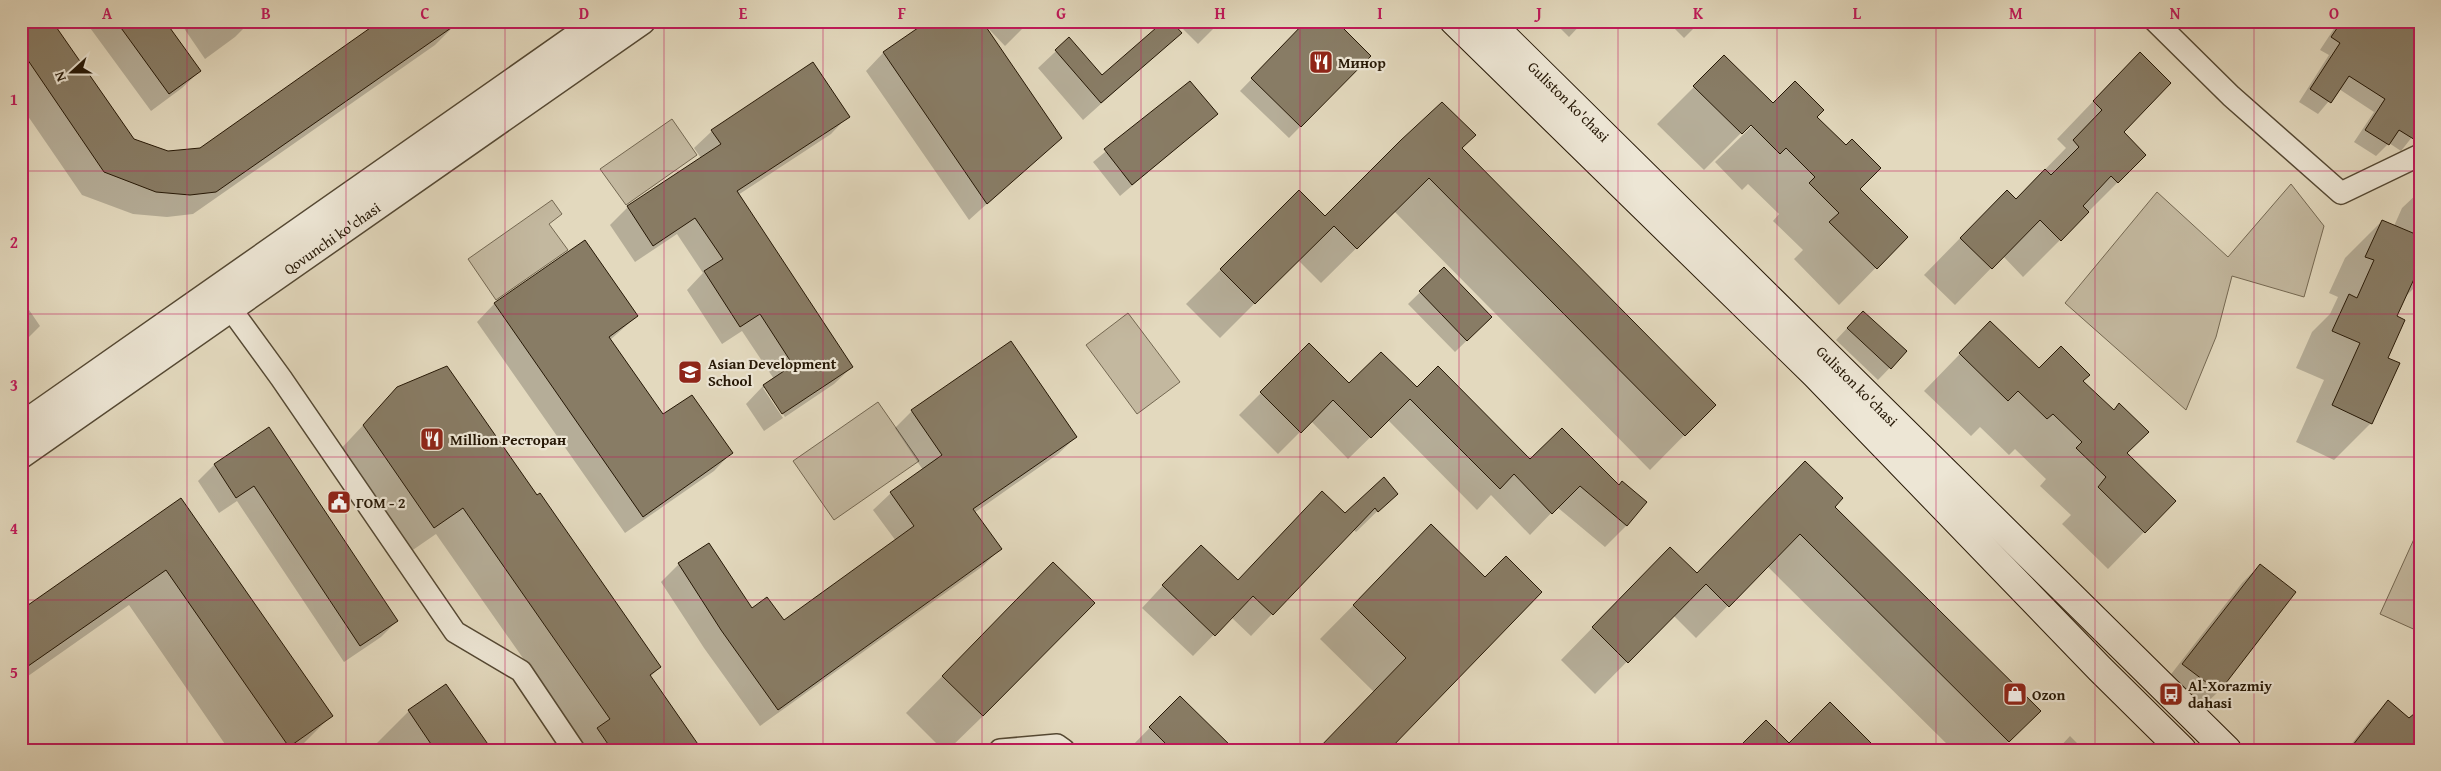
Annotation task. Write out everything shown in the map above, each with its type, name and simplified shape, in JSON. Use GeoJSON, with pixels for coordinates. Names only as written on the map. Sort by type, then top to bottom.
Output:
{"type":"FeatureCollection","features":[{"type":"Feature","properties":{"kind":"main road","name":"Guliston ko'chasi"},"geometry":{"type":"LineString","coordinates":[[1454,21],[1816,375],[2100,669],[2182,750]]}},
{"type":"Feature","properties":{"kind":"main road","name":"Guliston ko'chasi"},"geometry":{"type":"LineString","coordinates":[[1488,21],[2227,750]]}},
{"type":"Feature","properties":{"kind":"street","name":"Qovunchi ko'chasi"},"geometry":{"type":"LineString","coordinates":[[21,455],[224,299],[599,21]]}},
{"type":"Feature","properties":{"kind":"street","name":"Qovunchi ko'chasi"},"geometry":{"type":"LineString","coordinates":[[21,426],[224,299],[642,21]]}},
{"type":"Feature","properties":{"kind":"street"},"geometry":{"type":"LineString","coordinates":[[2155,21],[2231,96],[2341,193],[2420,154]]}},
{"type":"Feature","properties":{"kind":"street"},"geometry":{"type":"LineString","coordinates":[[224,299],[281,378],[455,632],[521,671],[574,750]]}},
{"type":"Feature","properties":{"kind":"street"},"geometry":{"type":"LineString","coordinates":[[1000,750],[1057,745],[1064,750]]}},
{"type":"Feature","properties":{"kind":"shaded area"},"geometry":{"type":"Polygon","coordinates":[[[672,119],[697,155],[626,205],[600,169],[672,119]]]}},
{"type":"Feature","properties":{"kind":"shaded area"},"geometry":{"type":"Polygon","coordinates":[[[2291,184],[2324,226],[2304,297],[2232,276],[2216,337],[2186,410],[2065,303],[2157,192],[2228,257],[2291,184]]]}},
{"type":"Feature","properties":{"kind":"shaded area"},"geometry":{"type":"Polygon","coordinates":[[[552,200],[562,214],[549,224],[568,250],[496,300],[468,259],[552,200]]]}},
{"type":"Feature","properties":{"kind":"shaded area"},"geometry":{"type":"Polygon","coordinates":[[[1128,313],[1180,382],[1137,414],[1086,345],[1128,313]]]}},
{"type":"Feature","properties":{"kind":"shaded area"},"geometry":{"type":"Polygon","coordinates":[[[878,402],[919,461],[834,520],[793,461],[878,402]]]}},
{"type":"Feature","properties":{"kind":"shaded area"},"geometry":{"type":"Polygon","coordinates":[[[2414,539],[2420,542],[2420,632],[2380,614],[2414,539]]]}},
{"type":"Feature","properties":{"kind":"building"},"geometry":{"type":"Polygon","coordinates":[[[21,21],[52,21],[134,139],[168,151],[200,148],[380,21],[461,21],[216,192],[190,195],[156,192],[104,172],[21,50],[21,21]]]}},
{"type":"Feature","properties":{"kind":"building"},"geometry":{"type":"Polygon","coordinates":[[[116,21],[165,21],[201,71],[169,94],[116,21]]]}},
{"type":"Feature","properties":{"kind":"building"},"geometry":{"type":"Polygon","coordinates":[[[928,21],[982,21],[1062,138],[987,204],[883,52],[928,21]]]}},
{"type":"Feature","properties":{"kind":"building"},"geometry":{"type":"Polygon","coordinates":[[[1164,21],[1171,21],[1182,33],[1101,103],[1055,50],[1069,37],[1102,75],[1164,21]]]}},
{"type":"Feature","properties":{"kind":"building"},"geometry":{"type":"Polygon","coordinates":[[[1306,21],[1336,21],[1371,56],[1301,127],[1251,78],[1306,21]]]}},
{"type":"Feature","properties":{"kind":"building"},"geometry":{"type":"Polygon","coordinates":[[[2342,21],[2420,21],[2420,143],[2399,130],[2389,145],[2365,130],[2385,99],[2349,76],[2331,103],[2310,89],[2340,43],[2331,37],[2342,21]]]}},
{"type":"Feature","properties":{"kind":"building"},"geometry":{"type":"Polygon","coordinates":[[[2140,52],[2171,83],[2124,132],[2146,155],[2118,183],[2111,176],[2083,206],[2089,212],[2061,241],[2040,220],[1992,269],[1960,238],[2007,190],[2016,199],[2045,169],[2051,175],[2079,147],[2073,140],[2102,110],[2093,101],[2140,52]]]}},
{"type":"Feature","properties":{"kind":"building"},"geometry":{"type":"Polygon","coordinates":[[[1724,55],[1773,103],[1795,81],[1824,110],[1817,117],[1846,145],[1852,139],[1881,168],[1860,189],[1908,237],[1877,269],[1829,222],[1839,213],[1809,183],[1815,177],[1786,148],[1780,154],[1751,125],[1742,134],[1693,86],[1724,55]]]}},
{"type":"Feature","properties":{"kind":"building"},"geometry":{"type":"Polygon","coordinates":[[[813,62],[850,117],[737,191],[853,367],[782,414],[763,385],[793,365],[760,314],[740,327],[704,271],[723,259],[695,218],[653,246],[627,206],[721,144],[711,130],[813,62]]]}},
{"type":"Feature","properties":{"kind":"building"},"geometry":{"type":"Polygon","coordinates":[[[1190,81],[1218,114],[1132,185],[1104,149],[1190,81]]]}},
{"type":"Feature","properties":{"kind":"building"},"geometry":{"type":"Polygon","coordinates":[[[1442,102],[1476,135],[1462,148],[1716,405],[1685,436],[1429,178],[1357,249],[1334,226],[1255,304],[1220,269],[1299,190],[1325,216],[1442,102]]]}},
{"type":"Feature","properties":{"kind":"building"},"geometry":{"type":"Polygon","coordinates":[[[2382,220],[2420,236],[2420,281],[2414,279],[2397,316],[2405,320],[2388,358],[2400,363],[2372,424],[2332,405],[2360,343],[2332,331],[2349,294],[2357,298],[2374,260],[2365,257],[2382,220]]]}},
{"type":"Feature","properties":{"kind":"building"},"geometry":{"type":"Polygon","coordinates":[[[585,240],[638,316],[609,337],[663,414],[692,395],[733,453],[643,517],[494,303],[585,240]]]}},
{"type":"Feature","properties":{"kind":"building"},"geometry":{"type":"Polygon","coordinates":[[[1444,267],[1492,317],[1467,341],[1419,291],[1444,267]]]}},
{"type":"Feature","properties":{"kind":"building"},"geometry":{"type":"Polygon","coordinates":[[[1863,311],[1907,351],[1891,369],[1847,328],[1863,311]]]}},
{"type":"Feature","properties":{"kind":"building"},"geometry":{"type":"Polygon","coordinates":[[[1990,321],[2039,368],[2061,346],[2090,375],[2083,381],[2114,410],[2119,403],[2149,432],[2127,453],[2176,501],[2145,533],[2098,487],[2106,477],[2076,448],[2082,442],[2053,414],[2047,419],[2018,391],[2008,401],[1959,353],[1990,321]]]}},
{"type":"Feature","properties":{"kind":"building"},"geometry":{"type":"Polygon","coordinates":[[[1011,341],[1077,437],[973,509],[1002,549],[778,710],[721,630],[678,563],[709,543],[752,608],[767,597],[784,620],[914,526],[890,492],[942,455],[911,410],[1011,341]]]}},
{"type":"Feature","properties":{"kind":"building"},"geometry":{"type":"Polygon","coordinates":[[[1309,343],[1349,383],[1381,352],[1417,387],[1438,366],[1530,459],[1562,428],[1619,485],[1622,481],[1647,502],[1627,526],[1580,486],[1552,514],[1514,474],[1500,489],[1410,399],[1371,438],[1333,400],[1301,433],[1260,392],[1309,343]]]}},
{"type":"Feature","properties":{"kind":"building"},"geometry":{"type":"Polygon","coordinates":[[[447,366],[537,495],[540,493],[661,667],[650,675],[702,750],[612,750],[597,728],[610,719],[463,508],[434,528],[363,425],[397,387],[447,366]]]}},
{"type":"Feature","properties":{"kind":"building"},"geometry":{"type":"Polygon","coordinates":[[[269,427],[398,621],[360,646],[254,486],[236,498],[214,464],[269,427]]]}},
{"type":"Feature","properties":{"kind":"building"},"geometry":{"type":"Polygon","coordinates":[[[1805,461],[1843,498],[1835,507],[2041,711],[2009,742],[1800,534],[1729,607],[1706,584],[1628,663],[1592,627],[1670,547],[1697,573],[1805,461]]]}},
{"type":"Feature","properties":{"kind":"building"},"geometry":{"type":"Polygon","coordinates":[[[1384,477],[1398,494],[1378,512],[1375,508],[1273,615],[1253,596],[1215,636],[1162,585],[1201,545],[1238,580],[1322,491],[1345,513],[1384,477]]]}},
{"type":"Feature","properties":{"kind":"building"},"geometry":{"type":"Polygon","coordinates":[[[181,498],[333,716],[289,747],[166,570],[21,671],[21,610],[181,498]]]}},
{"type":"Feature","properties":{"kind":"building"},"geometry":{"type":"Polygon","coordinates":[[[1431,524],[1485,577],[1506,556],[1542,592],[1389,750],[1317,750],[1406,658],[1353,605],[1431,524]]]}},
{"type":"Feature","properties":{"kind":"building"},"geometry":{"type":"Polygon","coordinates":[[[1053,562],[1095,603],[983,716],[942,676],[1053,562]]]}},
{"type":"Feature","properties":{"kind":"building"},"geometry":{"type":"Polygon","coordinates":[[[2260,564],[2296,592],[2219,692],[2182,664],[2260,564]]]}},
{"type":"Feature","properties":{"kind":"building"},"geometry":{"type":"Polygon","coordinates":[[[446,684],[492,750],[435,750],[408,710],[446,684]]]}},
{"type":"Feature","properties":{"kind":"building"},"geometry":{"type":"Polygon","coordinates":[[[1180,696],[1235,750],[1172,750],[1149,727],[1180,696]]]}},
{"type":"Feature","properties":{"kind":"building"},"geometry":{"type":"Polygon","coordinates":[[[2388,700],[2409,718],[2420,709],[2420,750],[2349,750],[2388,700]]]}},
{"type":"Feature","properties":{"kind":"building"},"geometry":{"type":"Polygon","coordinates":[[[1830,702],[1878,750],[1736,750],[1766,720],[1789,743],[1830,702]]]}},
{"type":"Feature","properties":{"kind":"place","name":"Минор"},"geometry":{"type":"Point","coordinates":[1321,62]}},
{"type":"Feature","properties":{"kind":"place","name":"Asian Development School"},"geometry":{"type":"Point","coordinates":[690,372]}},
{"type":"Feature","properties":{"kind":"place","name":"Million Ресторан"},"geometry":{"type":"Point","coordinates":[432,439]}},
{"type":"Feature","properties":{"kind":"place","name":"ГОМ - 2"},"geometry":{"type":"Point","coordinates":[339,502]}},
{"type":"Feature","properties":{"kind":"place","name":"Ozon"},"geometry":{"type":"Point","coordinates":[2015,694]}},
{"type":"Feature","properties":{"kind":"place","name":"Al-Xorazmiy dahasi"},"geometry":{"type":"Point","coordinates":[2171,694]}}]}
